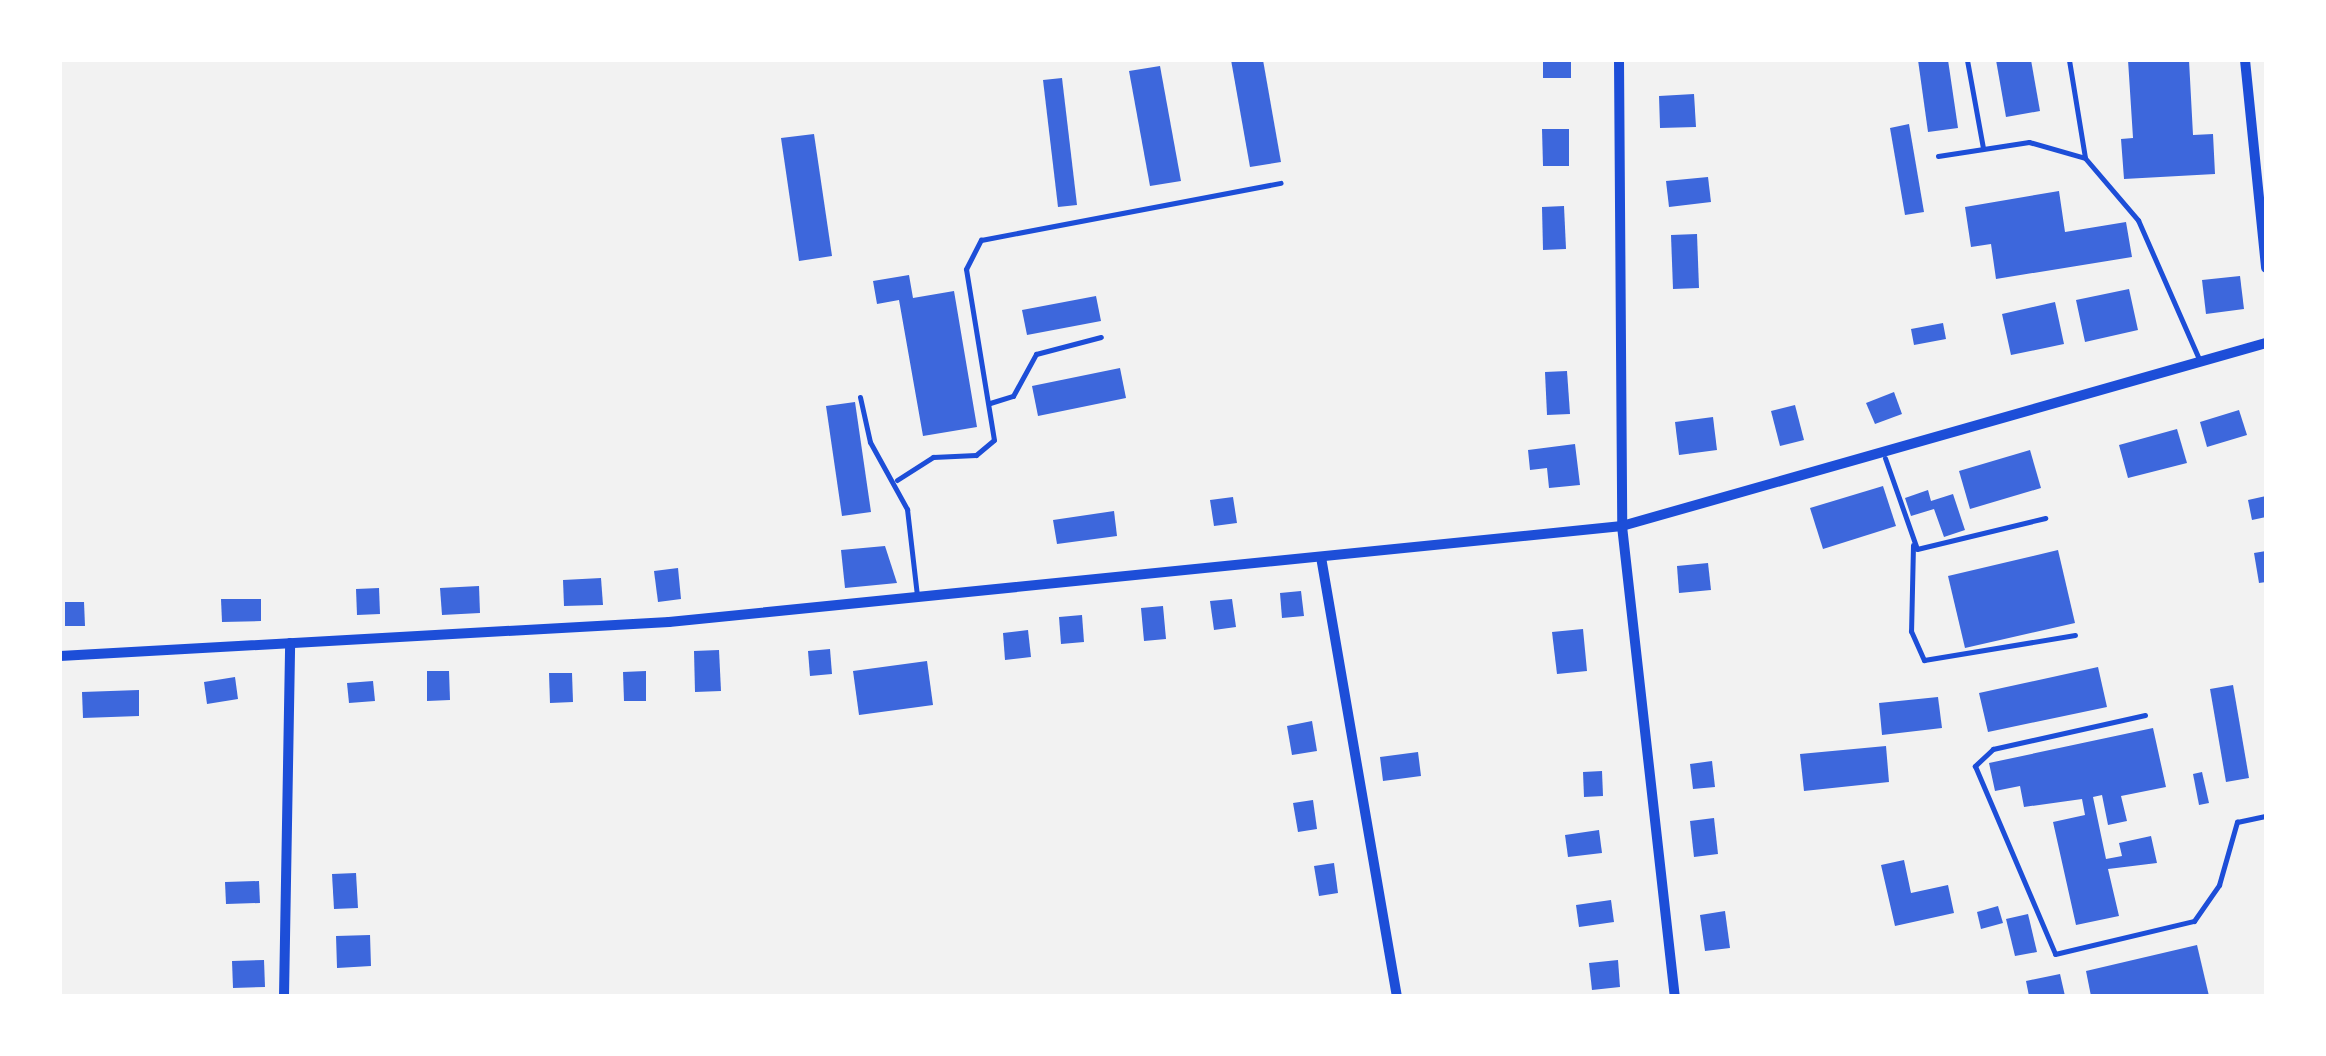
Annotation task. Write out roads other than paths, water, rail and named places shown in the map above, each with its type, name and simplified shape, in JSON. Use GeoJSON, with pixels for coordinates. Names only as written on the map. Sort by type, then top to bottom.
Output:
{"type":"FeatureCollection","features":[{"type":"Feature","properties":{"kind":"street"},"geometry":{"type":"LineString","coordinates":[[1620,60],[1622,526],[1675,996]]}},
{"type":"Feature","properties":{"kind":"street"},"geometry":{"type":"LineString","coordinates":[[2245,60],[2253,188],[2266,268]]}},
{"type":"Feature","properties":{"kind":"street"},"geometry":{"type":"LineString","coordinates":[[60,656],[917,598],[1622,526],[1885,458],[2266,343]]}},
{"type":"Feature","properties":{"kind":"street"},"geometry":{"type":"LineString","coordinates":[[1321,557],[1398,996]]}},
{"type":"Feature","properties":{"kind":"street"},"geometry":{"type":"LineString","coordinates":[[284,996],[290,643]]}},
{"type":"Feature","properties":{"kind":"lane"},"geometry":{"type":"LineString","coordinates":[[1967,60],[1982,148]]}},
{"type":"Feature","properties":{"kind":"lane"},"geometry":{"type":"LineString","coordinates":[[2069,60],[2085,158],[2138,220],[2200,361]]}},
{"type":"Feature","properties":{"kind":"lane"},"geometry":{"type":"LineString","coordinates":[[1938,156],[2028,142],[2085,158]]}},
{"type":"Feature","properties":{"kind":"lane"},"geometry":{"type":"LineString","coordinates":[[898,480],[933,457],[989,449],[990,404],[966,269],[981,240],[1281,184]]}},
{"type":"Feature","properties":{"kind":"lane"},"geometry":{"type":"LineString","coordinates":[[2253,188],[2266,184]]}},
{"type":"Feature","properties":{"kind":"lane"},"geometry":{"type":"LineString","coordinates":[[990,404],[1013,396],[1036,354],[1101,337]]}},
{"type":"Feature","properties":{"kind":"lane"},"geometry":{"type":"LineString","coordinates":[[860,397],[870,442],[898,480],[917,598]]}},
{"type":"Feature","properties":{"kind":"lane"},"geometry":{"type":"LineString","coordinates":[[1885,458],[1912,545],[1911,631],[1924,660],[2076,634]]}},
{"type":"Feature","properties":{"kind":"lane"},"geometry":{"type":"LineString","coordinates":[[1912,545],[1928,549],[2045,518]]}},
{"type":"Feature","properties":{"kind":"lane"},"geometry":{"type":"LineString","coordinates":[[2145,715],[1992,749],[1974,766],[2055,954],[2194,922],[2215,894],[2237,822],[2266,816]]}}]}
